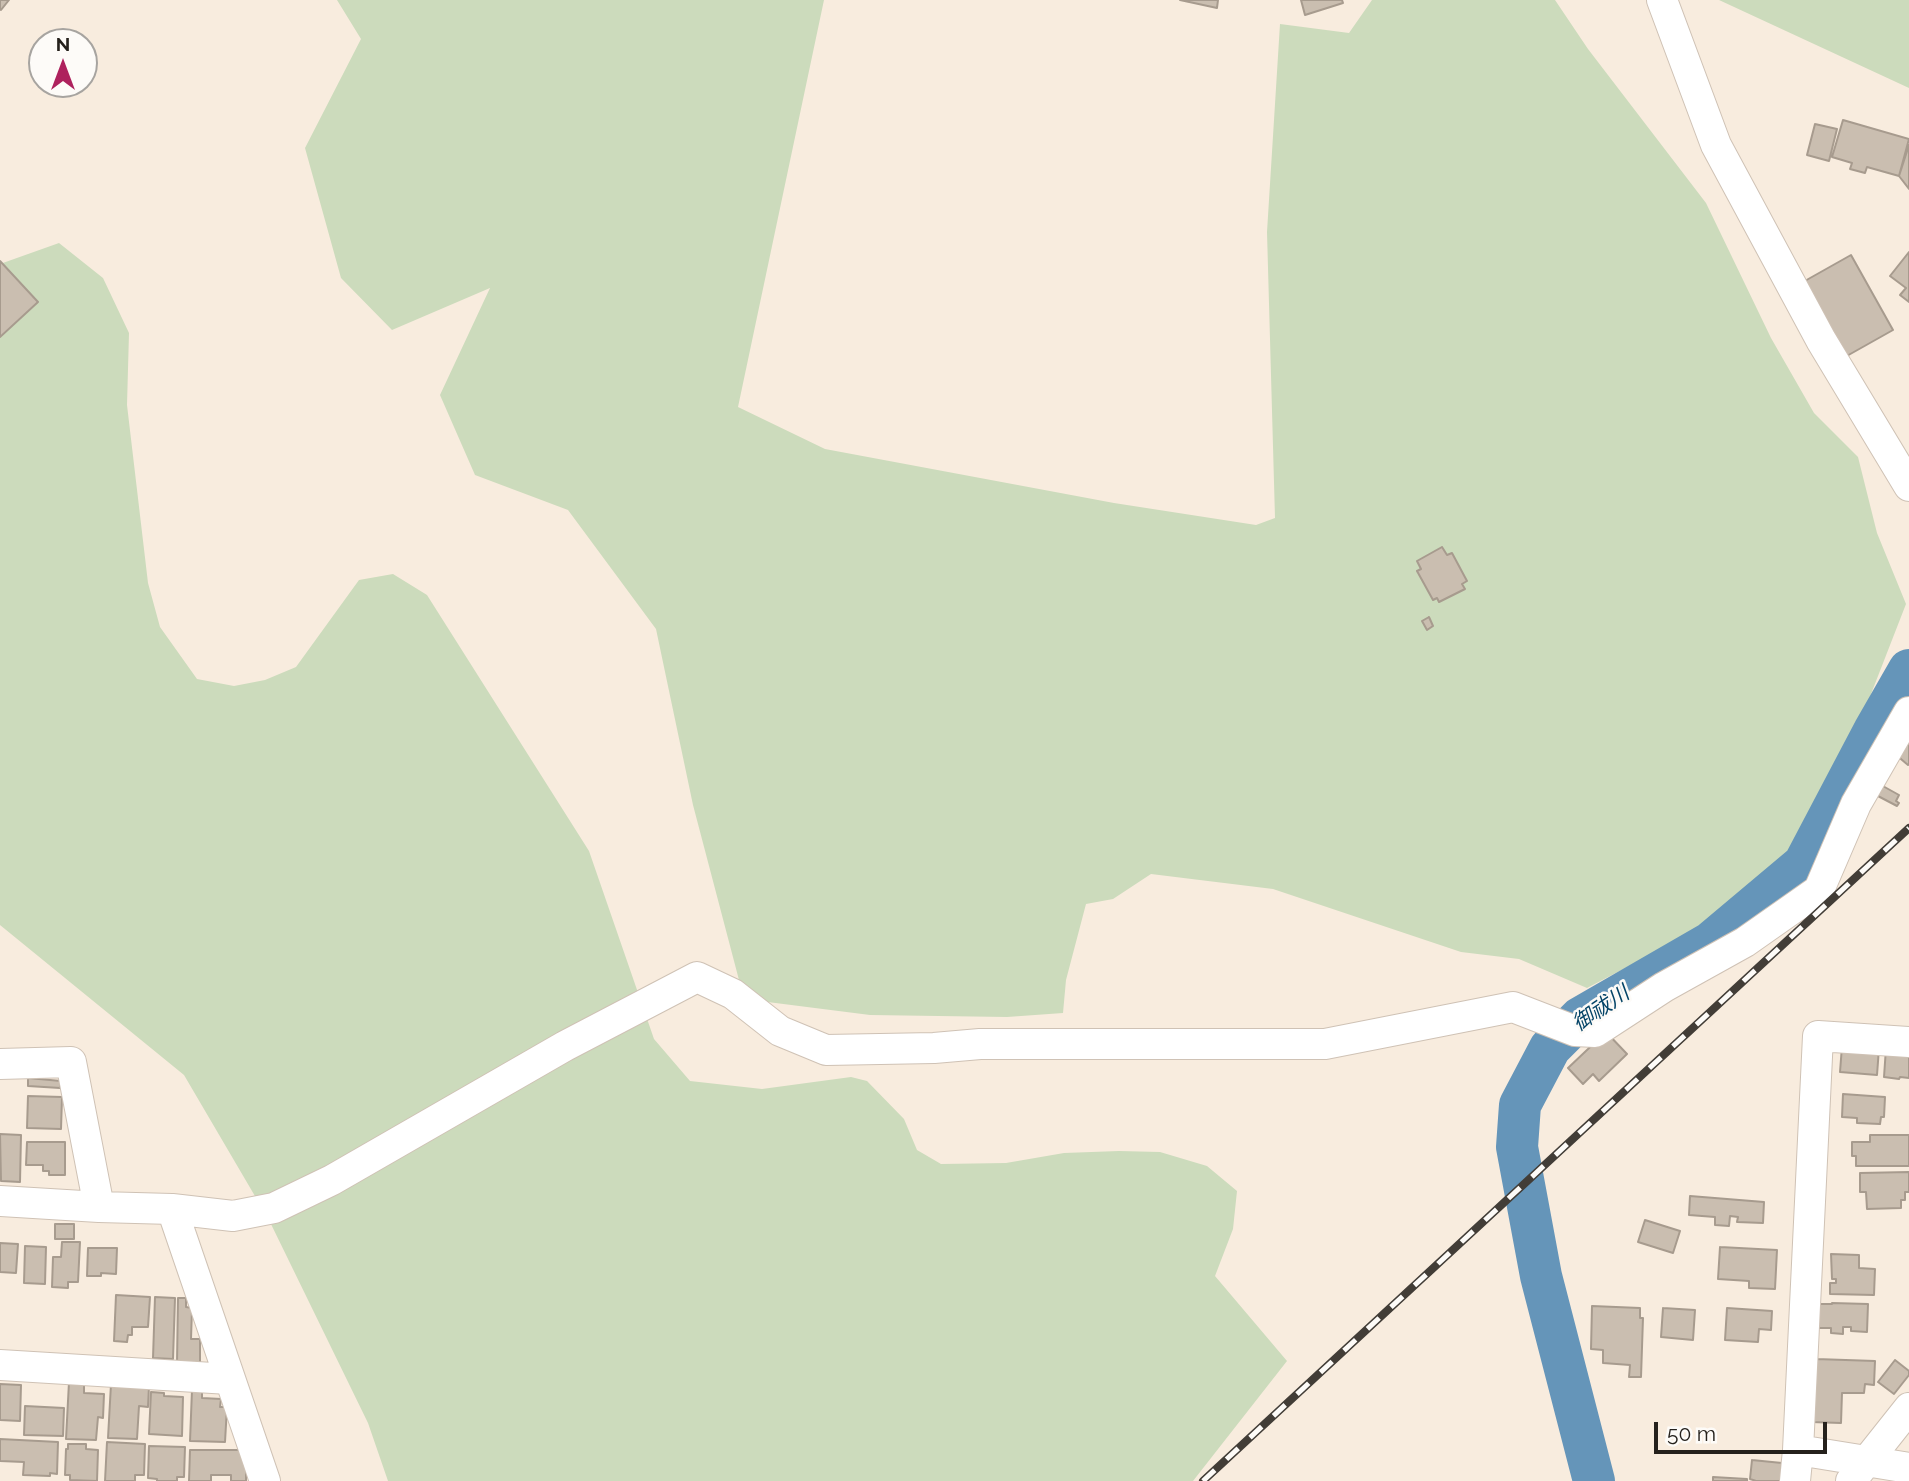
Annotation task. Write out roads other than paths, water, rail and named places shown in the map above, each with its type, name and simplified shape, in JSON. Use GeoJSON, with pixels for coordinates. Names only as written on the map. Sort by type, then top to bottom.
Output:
{"type":"FeatureCollection","features":[{"type":"Feature","properties":{"kind":"street"},"geometry":{"type":"LineString","coordinates":[[1662,0],[1716,145],[1821,340],[1909,486]]}},
{"type":"Feature","properties":{"kind":"street"},"geometry":{"type":"LineString","coordinates":[[0,1201],[172,1209],[233,1216],[274,1208],[332,1180],[565,1046],[698,977],[733,994],[780,1031],[826,1050],[934,1048],[980,1044],[1325,1044],[1513,1007],[1566,1028],[1595,1032],[1664,987],[1745,942],[1819,890],[1856,804],[1909,712]]}},
{"type":"Feature","properties":{"kind":"street"},"geometry":{"type":"LineString","coordinates":[[1795,1481],[1818,1036],[1909,1042]]}},
{"type":"Feature","properties":{"kind":"street"},"geometry":{"type":"LineString","coordinates":[[0,1064],[71,1062],[99,1207]]}},
{"type":"Feature","properties":{"kind":"street"},"geometry":{"type":"LineString","coordinates":[[172,1209],[265,1481]]}},
{"type":"Feature","properties":{"kind":"street"},"geometry":{"type":"LineString","coordinates":[[0,1365],[229,1379]]}},
{"type":"Feature","properties":{"kind":"street"},"geometry":{"type":"LineString","coordinates":[[1859,1471],[1909,1408]]}},
{"type":"Feature","properties":{"kind":"street"},"geometry":{"type":"LineString","coordinates":[[1798,1450],[1859,1471],[1909,1468]]}},
{"type":"Feature","properties":{"kind":"waterway","name":"御祓川"},"geometry":{"type":"LineString","coordinates":[[1594,1481],[1541,1276],[1517,1147],[1520,1105],[1550,1048],[1580,1018],[1710,943],[1804,864],[1909,670]]}},
{"type":"Feature","properties":{"kind":"railway"},"geometry":{"type":"LineString","coordinates":[[1203,1481],[1909,828]]}}]}
